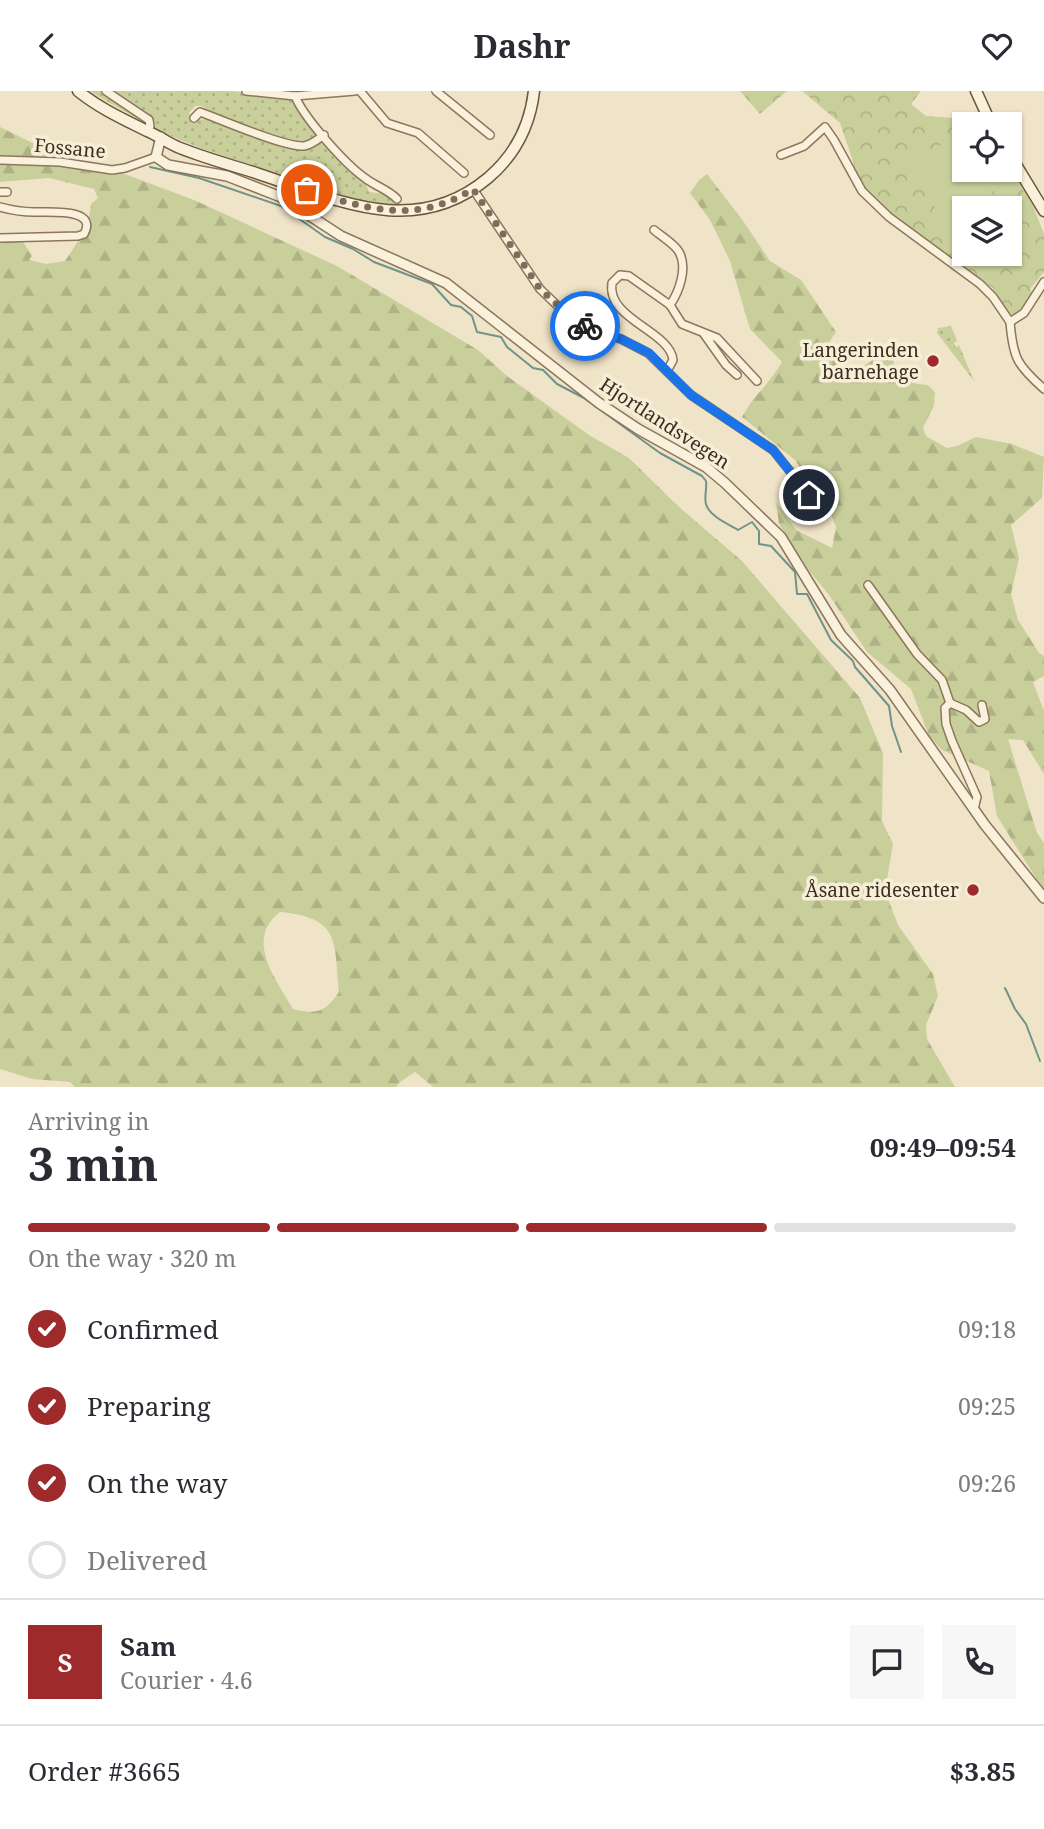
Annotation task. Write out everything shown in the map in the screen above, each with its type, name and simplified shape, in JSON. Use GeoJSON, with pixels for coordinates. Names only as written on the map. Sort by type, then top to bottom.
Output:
{"type":"FeatureCollection","features":[{"type":"Feature","properties":{"kind":"main road"},"geometry":{"type":"LineString","coordinates":[[78,91],[110,113],[188,151],[363,208],[411,211],[446,203],[473,189],[498,170],[518,144],[527,126],[534,91]]}},
{"type":"Feature","properties":{"kind":"main road"},"geometry":{"type":"LineString","coordinates":[[976,91],[986,112]]}},
{"type":"Feature","properties":{"kind":"main road"},"geometry":{"type":"LineString","coordinates":[[1022,175],[1044,211]]}},
{"type":"Feature","properties":{"kind":"street"},"geometry":{"type":"LineString","coordinates":[[106,91],[142,114],[149,120],[150,127]]}},
{"type":"Feature","properties":{"kind":"street"},"geometry":{"type":"LineString","coordinates":[[246,91],[295,96],[357,91],[387,123],[418,133],[464,173]]}},
{"type":"Feature","properties":{"kind":"street"},"geometry":{"type":"LineString","coordinates":[[436,91],[490,135]]}},
{"type":"Feature","properties":{"kind":"street"},"geometry":{"type":"LineString","coordinates":[[295,96],[324,135],[363,177],[397,199]]}},
{"type":"Feature","properties":{"kind":"street"},"geometry":{"type":"LineString","coordinates":[[194,118],[200,112],[301,146],[313,143],[324,135]]}},
{"type":"Feature","properties":{"kind":"street"},"geometry":{"type":"LineString","coordinates":[[780,155],[804,146],[825,127],[854,180],[867,197],[889,217],[980,283],[993,297],[1010,322],[1012,350],[1016,358],[1044,389]]}},
{"type":"Feature","properties":{"kind":"street"},"geometry":{"type":"LineString","coordinates":[[156,157],[161,137]]}},
{"type":"Feature","properties":{"kind":"street","name":"Fossane"},"geometry":{"type":"LineString","coordinates":[[0,160],[60,162],[112,170],[156,157]]}},
{"type":"Feature","properties":{"kind":"street","name":"Hjortlandsvegen"},"geometry":{"type":"LineString","coordinates":[[156,157],[168,166],[227,176],[281,197],[341,236],[446,283],[599,403],[638,429],[706,467],[747,502],[781,537],[841,635],[896,698],[974,810],[1044,898]]}},
{"type":"Feature","properties":{"kind":"street"},"geometry":{"type":"LineString","coordinates":[[473,189],[549,299],[590,330],[635,345],[649,353],[691,395],[773,450],[809,495]]}},
{"type":"Feature","properties":{"kind":"street"},"geometry":{"type":"LineString","coordinates":[[0,207],[49,216],[82,216],[87,229],[84,234],[78,236],[0,238]]}},
{"type":"Feature","properties":{"kind":"street"},"geometry":{"type":"LineString","coordinates":[[654,230],[679,251],[682,263],[678,293],[670,305]]}},
{"type":"Feature","properties":{"kind":"street"},"geometry":{"type":"LineString","coordinates":[[667,371],[673,360],[669,347],[625,312],[612,294],[612,283],[620,275],[629,276],[670,305],[682,324],[717,338],[757,381]]}},
{"type":"Feature","properties":{"kind":"street"},"geometry":{"type":"LineString","coordinates":[[1010,322],[1024,313],[1044,282]]}},
{"type":"Feature","properties":{"kind":"street"},"geometry":{"type":"LineString","coordinates":[[704,333],[726,365],[737,375]]}},
{"type":"Feature","properties":{"kind":"street","name":"Hjortlandsvegen"},"geometry":{"type":"LineString","coordinates":[[868,585],[917,654],[942,680],[950,703],[945,708],[946,724],[977,797],[974,810]]}},
{"type":"Feature","properties":{"kind":"street"},"geometry":{"type":"LineString","coordinates":[[950,703],[960,706],[979,722],[985,719],[982,705]]}},
{"type":"Feature","properties":{"kind":"green space"},"geometry":{"type":"Polygon","coordinates":[[[89,91],[233,91],[292,99],[318,133],[315,140],[304,144],[252,130],[221,119],[202,106],[195,106],[189,113],[193,120],[213,119],[308,147],[323,140],[365,182],[369,192],[387,194],[395,199],[397,207],[370,204],[200,148],[157,130],[89,91]]]}},
{"type":"Feature","properties":{"kind":"green space"},"geometry":{"type":"Polygon","coordinates":[[[740,91],[787,91],[760,114],[740,91]]]}},
{"type":"Feature","properties":{"kind":"green space"},"geometry":{"type":"Polygon","coordinates":[[[802,91],[921,91],[911,104],[926,116],[952,118],[952,182],[1018,182],[1033,206],[1044,234],[1044,272],[1030,289],[1032,292],[1026,305],[1018,314],[1008,314],[993,288],[962,266],[1022,266],[1022,196],[952,196],[952,259],[890,214],[868,194],[851,167],[854,164],[840,123],[802,91]]]}},
{"type":"Feature","properties":{"kind":"green space"},"geometry":{"type":"Polygon","coordinates":[[[0,127],[61,157],[89,167],[122,173],[194,200],[337,266],[478,350],[507,376],[589,435],[629,458],[678,506],[742,561],[860,698],[883,753],[882,821],[893,844],[885,891],[898,925],[933,974],[938,996],[926,1025],[927,1039],[955,1087],[433,1087],[415,1072],[396,1087],[75,1087],[70,1082],[32,1079],[0,1069],[0,239],[22,240],[32,256],[29,260],[46,264],[65,261],[85,227],[91,204],[98,198],[94,189],[49,178],[0,182],[0,127]],[[280,912],[264,935],[264,947],[272,973],[293,1009],[314,1012],[325,1008],[339,992],[336,959],[330,935],[324,927],[300,915],[280,912]]]}},
{"type":"Feature","properties":{"kind":"green space"},"geometry":{"type":"Polygon","coordinates":[[[952,139],[952,182],[987,182],[994,196],[952,196],[952,239],[910,161],[952,139]]]}},
{"type":"Feature","properties":{"kind":"green space"},"geometry":{"type":"Polygon","coordinates":[[[707,174],[770,261],[801,280],[836,332],[828,344],[856,373],[888,346],[900,376],[909,382],[928,385],[935,392],[934,405],[923,428],[926,436],[947,448],[976,437],[1012,444],[1044,457],[1042,498],[1011,525],[1019,558],[1011,594],[1018,620],[1039,653],[1044,656],[1044,676],[1033,682],[1044,711],[1044,774],[1023,740],[1008,739],[1037,833],[1044,843],[1044,891],[997,816],[989,771],[942,750],[929,736],[911,689],[867,652],[779,524],[776,502],[796,530],[832,548],[836,527],[828,507],[795,460],[742,417],[782,362],[750,329],[730,261],[710,220],[690,193],[707,174]]]}},
{"type":"Feature","properties":{"kind":"green space"},"geometry":{"type":"Polygon","coordinates":[[[951,326],[957,341],[954,343],[956,348],[959,345],[974,381],[937,333],[938,328],[951,326]]]}},
{"type":"Feature","properties":{"kind":"waterway"},"geometry":{"type":"LineString","coordinates":[[150,167],[199,178],[281,206],[325,237],[374,262],[432,284],[451,305],[461,307],[472,316],[477,332],[501,337],[507,347],[533,368],[543,370],[557,384],[584,398],[660,453],[702,476],[706,481],[706,504],[711,512],[738,530],[752,522],[759,531],[759,544],[771,546],[795,572],[797,594],[807,594],[831,640],[853,661],[855,667],[889,706],[892,726],[901,752]]}},
{"type":"Feature","properties":{"kind":"waterway"},"geometry":{"type":"LineString","coordinates":[[1005,988],[1026,1024],[1040,1061]]}},
{"type":"Feature","properties":{"kind":"way so far"},"geometry":{"type":"LineString","coordinates":[[307,190],[363,208],[399,212],[446,203],[473,189],[540,289],[585,326]]}},
{"type":"Feature","properties":{"kind":"place","name":"Langerinden barnehage"},"geometry":{"type":"Point","coordinates":[933,361]}},
{"type":"Feature","properties":{"kind":"place","name":"Åsane ridesenter"},"geometry":{"type":"Point","coordinates":[973,890]}},
{"type":"Feature","properties":{"kind":"route"},"geometry":{"type":"LineString","coordinates":[[585,326],[649,353],[691,395],[773,450],[809,495]]}}]}
